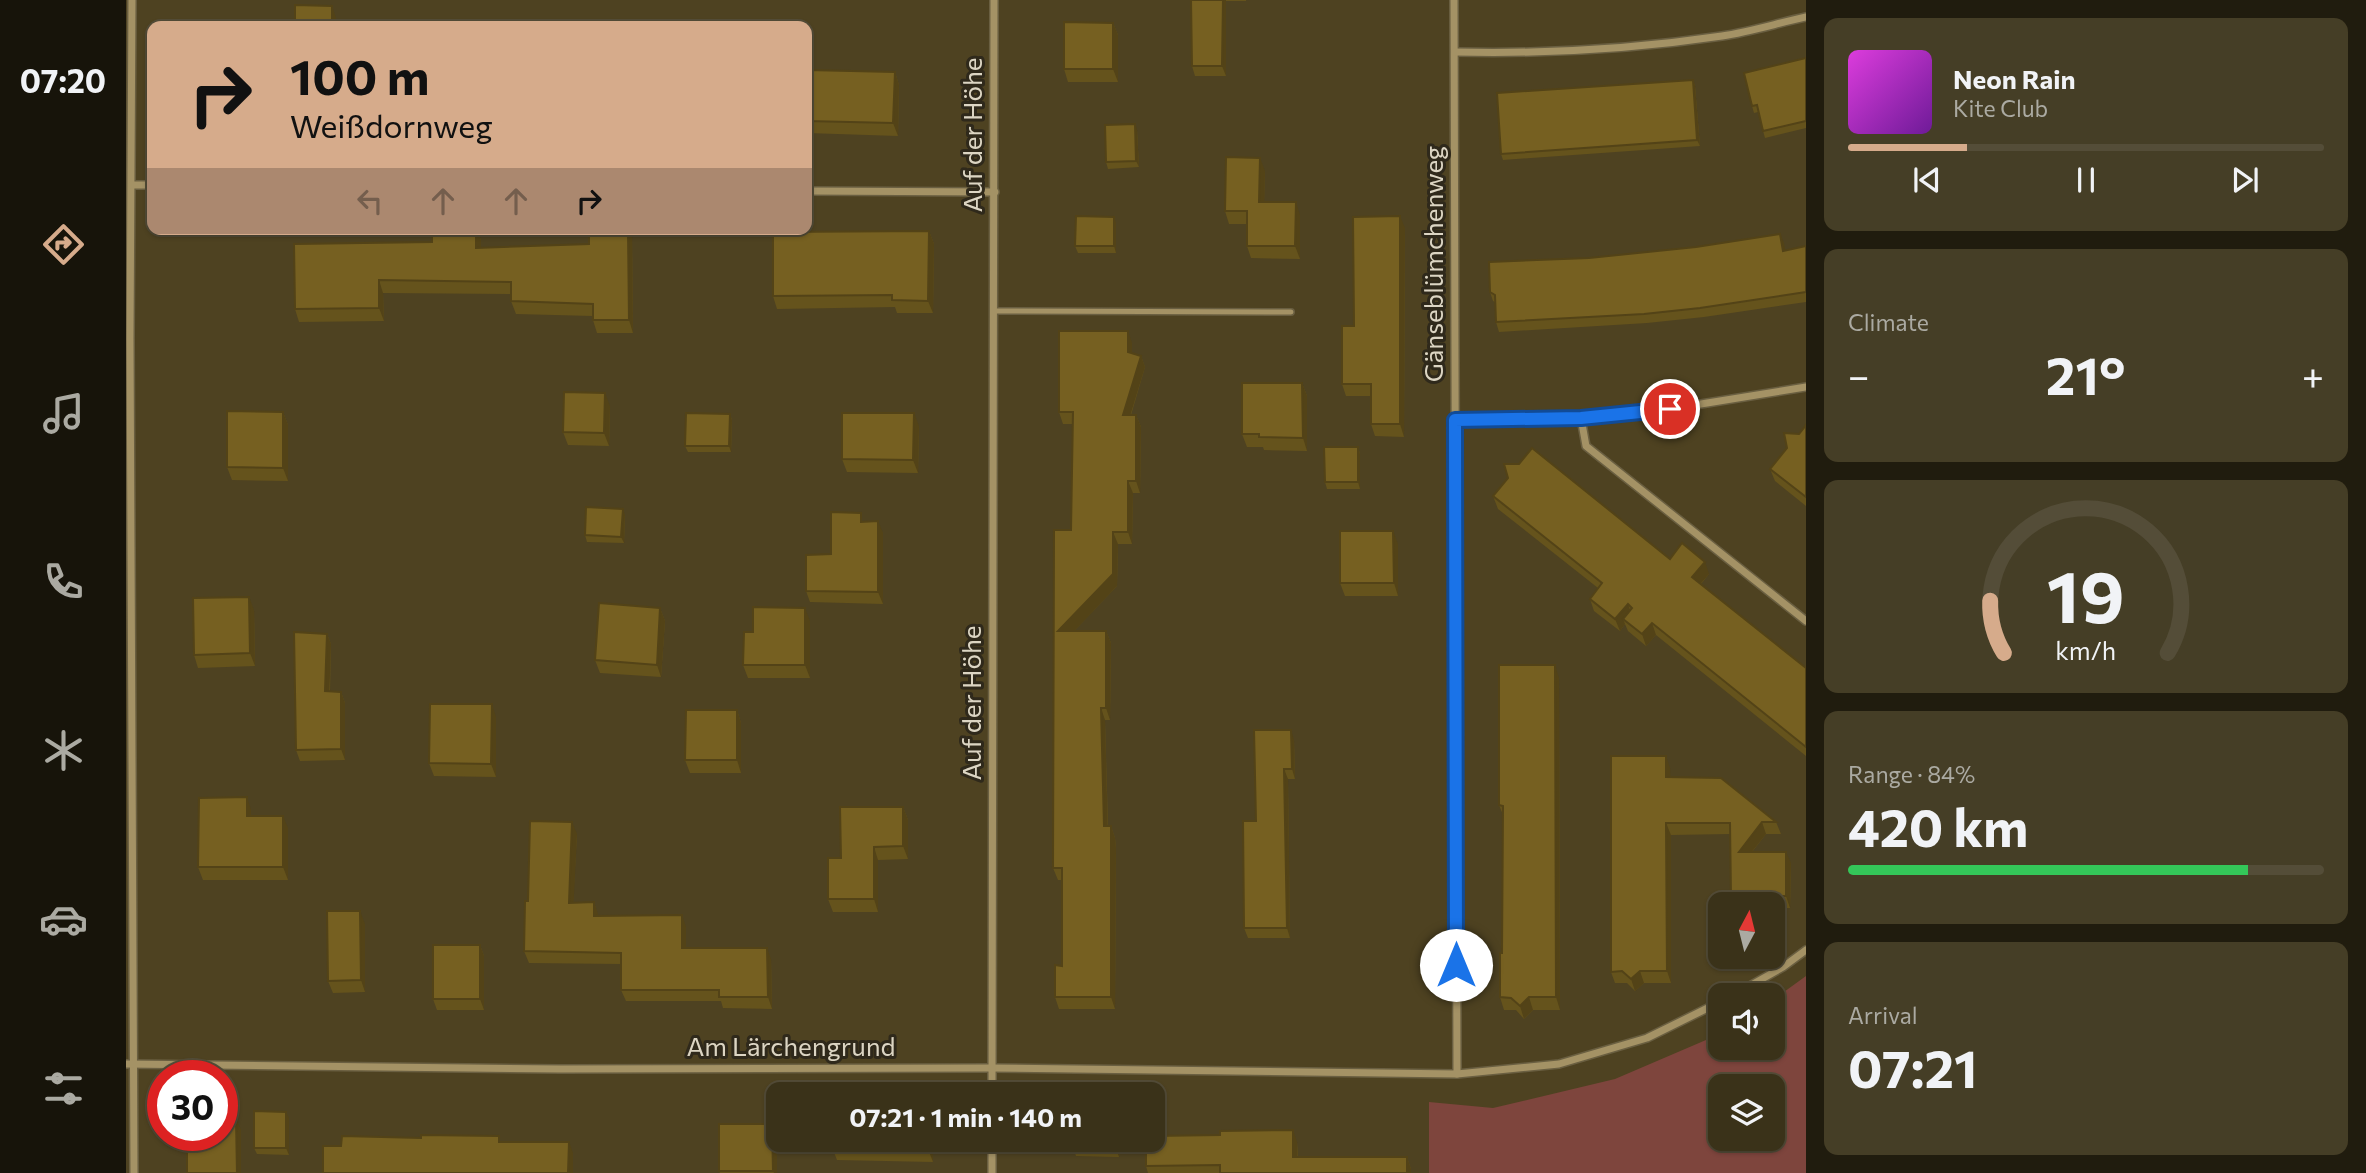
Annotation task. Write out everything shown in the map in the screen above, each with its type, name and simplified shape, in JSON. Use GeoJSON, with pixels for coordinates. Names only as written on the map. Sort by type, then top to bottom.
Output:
{"type":"FeatureCollection","features":[{"type":"Feature","properties":{"kind":"street"},"geometry":{"type":"LineString","coordinates":[[132,0],[129,102],[132,185],[130,339],[133,815],[129,1064],[134,1173]]}},
{"type":"Feature","properties":{"kind":"street","name":"Auf der Höhe"},"geometry":{"type":"LineString","coordinates":[[992,1082],[994,0]]}},
{"type":"Feature","properties":{"kind":"street","name":"Gänseblümchenweg"},"geometry":{"type":"LineString","coordinates":[[1454,0],[1457,1074]]}},
{"type":"Feature","properties":{"kind":"street"},"geometry":{"type":"LineString","coordinates":[[1455,52],[1520,53],[1649,44],[1724,36],[1806,17]]}},
{"type":"Feature","properties":{"kind":"street"},"geometry":{"type":"LineString","coordinates":[[132,185],[147,185]]}},
{"type":"Feature","properties":{"kind":"street"},"geometry":{"type":"LineString","coordinates":[[812,191],[995,192]]}},
{"type":"Feature","properties":{"kind":"street"},"geometry":{"type":"LineString","coordinates":[[1455,420],[1581,418],[1670,409],[1806,387]]}},
{"type":"Feature","properties":{"kind":"street"},"geometry":{"type":"LineString","coordinates":[[1581,418],[1586,446],[1806,621]]}},
{"type":"Feature","properties":{"kind":"street"},"geometry":{"type":"LineString","coordinates":[[1755,983],[1806,950]]}},
{"type":"Feature","properties":{"kind":"street","name":"Am Lärchengrund"},"geometry":{"type":"LineString","coordinates":[[129,1064],[549,1069],[992,1068],[1457,1074],[1559,1064],[1647,1038],[1708,1008]]}},
{"type":"Feature","properties":{"kind":"street"},"geometry":{"type":"LineString","coordinates":[[992,1152],[992,1173]]}},
{"type":"Feature","properties":{"kind":"lane"},"geometry":{"type":"LineString","coordinates":[[994,312],[1291,312]]}},
{"type":"Feature","properties":{"kind":"shaded area"},"geometry":{"type":"Polygon","coordinates":[[[1806,976],[1806,1173],[1429,1173],[1429,1102],[1493,1108],[1615,1079],[1708,1039],[1708,1060],[1785,1060],[1785,991],[1806,976]]]}},
{"type":"Feature","properties":{"kind":"building"},"geometry":{"type":"Polygon","coordinates":[[[1191,0],[1223,0],[1222,66],[1192,66],[1191,0]]]}},
{"type":"Feature","properties":{"kind":"building"},"geometry":{"type":"Polygon","coordinates":[[[295,5],[332,6],[332,21],[295,21],[295,5]]]}},
{"type":"Feature","properties":{"kind":"building"},"geometry":{"type":"Polygon","coordinates":[[[1064,22],[1113,23],[1113,69],[1064,69],[1064,22]]]}},
{"type":"Feature","properties":{"kind":"building"},"geometry":{"type":"Polygon","coordinates":[[[1806,58],[1806,121],[1763,131],[1757,105],[1752,106],[1744,73],[1806,58]]]}},
{"type":"Feature","properties":{"kind":"building"},"geometry":{"type":"Polygon","coordinates":[[[812,70],[895,72],[893,123],[812,121],[812,70]]]}},
{"type":"Feature","properties":{"kind":"building"},"geometry":{"type":"Polygon","coordinates":[[[1693,80],[1697,140],[1501,154],[1497,93],[1693,80]]]}},
{"type":"Feature","properties":{"kind":"building"},"geometry":{"type":"Polygon","coordinates":[[[1135,124],[1136,161],[1106,162],[1105,125],[1135,124]]]}},
{"type":"Feature","properties":{"kind":"building"},"geometry":{"type":"Polygon","coordinates":[[[1226,157],[1260,158],[1259,202],[1296,202],[1295,246],[1247,246],[1247,211],[1225,211],[1226,157]]]}},
{"type":"Feature","properties":{"kind":"building"},"geometry":{"type":"Polygon","coordinates":[[[1076,216],[1114,217],[1114,246],[1075,246],[1076,216]]]}},
{"type":"Feature","properties":{"kind":"building"},"geometry":{"type":"Polygon","coordinates":[[[1400,216],[1400,424],[1371,424],[1371,384],[1342,384],[1342,326],[1354,326],[1353,217],[1400,216]]]}},
{"type":"Feature","properties":{"kind":"building"},"geometry":{"type":"Polygon","coordinates":[[[929,231],[928,301],[892,300],[892,295],[773,296],[773,235],[812,235],[812,232],[929,231]]]}},
{"type":"Feature","properties":{"kind":"building"},"geometry":{"type":"Polygon","coordinates":[[[1780,234],[1783,251],[1806,246],[1806,292],[1644,314],[1496,322],[1495,295],[1490,292],[1489,262],[1589,258],[1696,247],[1780,234]]]}},
{"type":"Feature","properties":{"kind":"building"},"geometry":{"type":"Polygon","coordinates":[[[432,235],[476,235],[476,248],[589,244],[589,235],[628,235],[629,320],[593,320],[593,304],[511,301],[511,282],[379,280],[379,308],[295,309],[294,244],[432,242],[432,235]]]}},
{"type":"Feature","properties":{"kind":"building"},"geometry":{"type":"Polygon","coordinates":[[[1059,331],[1128,331],[1128,352],[1141,356],[1123,415],[1136,415],[1136,481],[1128,481],[1128,532],[1113,532],[1113,574],[1058,631],[1106,631],[1106,708],[1101,708],[1104,826],[1111,826],[1111,997],[1055,997],[1055,965],[1062,966],[1062,868],[1053,868],[1054,530],[1071,530],[1073,412],[1059,412],[1059,331]]]}},
{"type":"Feature","properties":{"kind":"building"},"geometry":{"type":"Polygon","coordinates":[[[1242,383],[1302,383],[1303,438],[1242,434],[1242,383]]]}},
{"type":"Feature","properties":{"kind":"building"},"geometry":{"type":"Polygon","coordinates":[[[564,392],[605,393],[604,433],[563,432],[564,392]]]}},
{"type":"Feature","properties":{"kind":"building"},"geometry":{"type":"Polygon","coordinates":[[[227,411],[283,412],[283,468],[227,467],[227,411]]]}},
{"type":"Feature","properties":{"kind":"building"},"geometry":{"type":"Polygon","coordinates":[[[686,413],[730,414],[729,446],[685,446],[686,413]]]}},
{"type":"Feature","properties":{"kind":"building"},"geometry":{"type":"Polygon","coordinates":[[[842,413],[914,413],[913,460],[842,459],[842,413]]]}},
{"type":"Feature","properties":{"kind":"building"},"geometry":{"type":"Polygon","coordinates":[[[1806,425],[1806,497],[1770,469],[1787,448],[1784,433],[1799,434],[1806,425]]]}},
{"type":"Feature","properties":{"kind":"building"},"geometry":{"type":"Polygon","coordinates":[[[1324,447],[1358,447],[1358,482],[1325,482],[1324,447]]]}},
{"type":"Feature","properties":{"kind":"building"},"geometry":{"type":"Polygon","coordinates":[[[1532,448],[1670,559],[1682,543],[1705,562],[1692,577],[1806,668],[1806,747],[1652,623],[1642,634],[1623,619],[1632,608],[1628,604],[1615,619],[1590,599],[1602,583],[1493,496],[1508,478],[1504,464],[1519,464],[1532,448]]]}},
{"type":"Feature","properties":{"kind":"building"},"geometry":{"type":"Polygon","coordinates":[[[586,507],[623,509],[621,537],[585,535],[586,507]]]}},
{"type":"Feature","properties":{"kind":"building"},"geometry":{"type":"Polygon","coordinates":[[[831,512],[861,513],[861,522],[878,521],[878,592],[806,591],[806,555],[831,554],[831,512]]]}},
{"type":"Feature","properties":{"kind":"building"},"geometry":{"type":"Polygon","coordinates":[[[1340,531],[1393,531],[1394,583],[1340,583],[1340,531]]]}},
{"type":"Feature","properties":{"kind":"building"},"geometry":{"type":"Polygon","coordinates":[[[249,597],[250,653],[194,655],[193,598],[249,597]]]}},
{"type":"Feature","properties":{"kind":"building"},"geometry":{"type":"Polygon","coordinates":[[[599,603],[660,608],[657,665],[595,660],[599,603]]]}},
{"type":"Feature","properties":{"kind":"building"},"geometry":{"type":"Polygon","coordinates":[[[753,607],[805,608],[805,665],[743,665],[744,632],[753,632],[753,607]]]}},
{"type":"Feature","properties":{"kind":"building"},"geometry":{"type":"Polygon","coordinates":[[[294,632],[327,634],[325,691],[341,692],[341,749],[296,750],[294,632]]]}},
{"type":"Feature","properties":{"kind":"building"},"geometry":{"type":"Polygon","coordinates":[[[1499,665],[1555,665],[1556,997],[1529,997],[1520,1006],[1511,998],[1500,997],[1503,806],[1499,805],[1499,665]]]}},
{"type":"Feature","properties":{"kind":"building"},"geometry":{"type":"Polygon","coordinates":[[[430,704],[492,704],[491,764],[429,763],[430,704]]]}},
{"type":"Feature","properties":{"kind":"building"},"geometry":{"type":"Polygon","coordinates":[[[686,710],[737,710],[737,760],[685,760],[686,710]]]}},
{"type":"Feature","properties":{"kind":"building"},"geometry":{"type":"Polygon","coordinates":[[[1254,730],[1291,730],[1292,769],[1284,769],[1287,928],[1244,928],[1243,821],[1256,821],[1254,730]]]}},
{"type":"Feature","properties":{"kind":"building"},"geometry":{"type":"Polygon","coordinates":[[[1611,756],[1666,756],[1666,777],[1721,778],[1776,822],[1762,822],[1739,852],[1786,852],[1786,896],[1785,892],[1731,892],[1730,823],[1666,823],[1667,971],[1640,971],[1631,979],[1622,971],[1611,972],[1611,756]]]}},
{"type":"Feature","properties":{"kind":"building"},"geometry":{"type":"Polygon","coordinates":[[[247,797],[247,816],[283,816],[283,867],[198,867],[199,798],[247,797]]]}},
{"type":"Feature","properties":{"kind":"building"},"geometry":{"type":"Polygon","coordinates":[[[840,807],[903,807],[903,846],[874,847],[874,899],[828,899],[828,858],[841,858],[840,807]]]}},
{"type":"Feature","properties":{"kind":"building"},"geometry":{"type":"Polygon","coordinates":[[[530,821],[572,822],[569,903],[594,902],[594,916],[682,915],[682,948],[767,948],[768,997],[719,997],[719,990],[621,990],[621,953],[524,951],[530,821]]]}},
{"type":"Feature","properties":{"kind":"building"},"geometry":{"type":"Polygon","coordinates":[[[327,911],[360,911],[361,980],[328,981],[327,911]]]}},
{"type":"Feature","properties":{"kind":"building"},"geometry":{"type":"Polygon","coordinates":[[[433,945],[480,945],[480,999],[433,999],[433,945]]]}},
{"type":"Feature","properties":{"kind":"building"},"geometry":{"type":"Polygon","coordinates":[[[254,1111],[286,1112],[286,1148],[254,1148],[254,1111]]]}},
{"type":"Feature","properties":{"kind":"building"},"geometry":{"type":"Polygon","coordinates":[[[719,1124],[766,1124],[766,1152],[773,1152],[773,1171],[719,1171],[719,1124]]]}},
{"type":"Feature","properties":{"kind":"building"},"geometry":{"type":"Polygon","coordinates":[[[1293,1130],[1293,1157],[1407,1157],[1407,1173],[1220,1173],[1220,1165],[1146,1166],[1146,1152],[1165,1152],[1165,1136],[1220,1135],[1220,1131],[1293,1130]]]}},
{"type":"Feature","properties":{"kind":"building"},"geometry":{"type":"Polygon","coordinates":[[[421,1135],[499,1136],[499,1142],[569,1142],[568,1173],[323,1173],[323,1146],[341,1146],[342,1136],[421,1138],[421,1135]]]}},
{"type":"Feature","properties":{"kind":"building"},"geometry":{"type":"Polygon","coordinates":[[[187,1151],[237,1151],[237,1173],[187,1173],[187,1151]]]}},
{"type":"Feature","properties":{"kind":"route"},"geometry":{"type":"LineString","coordinates":[[1456,965],[1455,420],[1581,418],[1670,409]]}}]}
